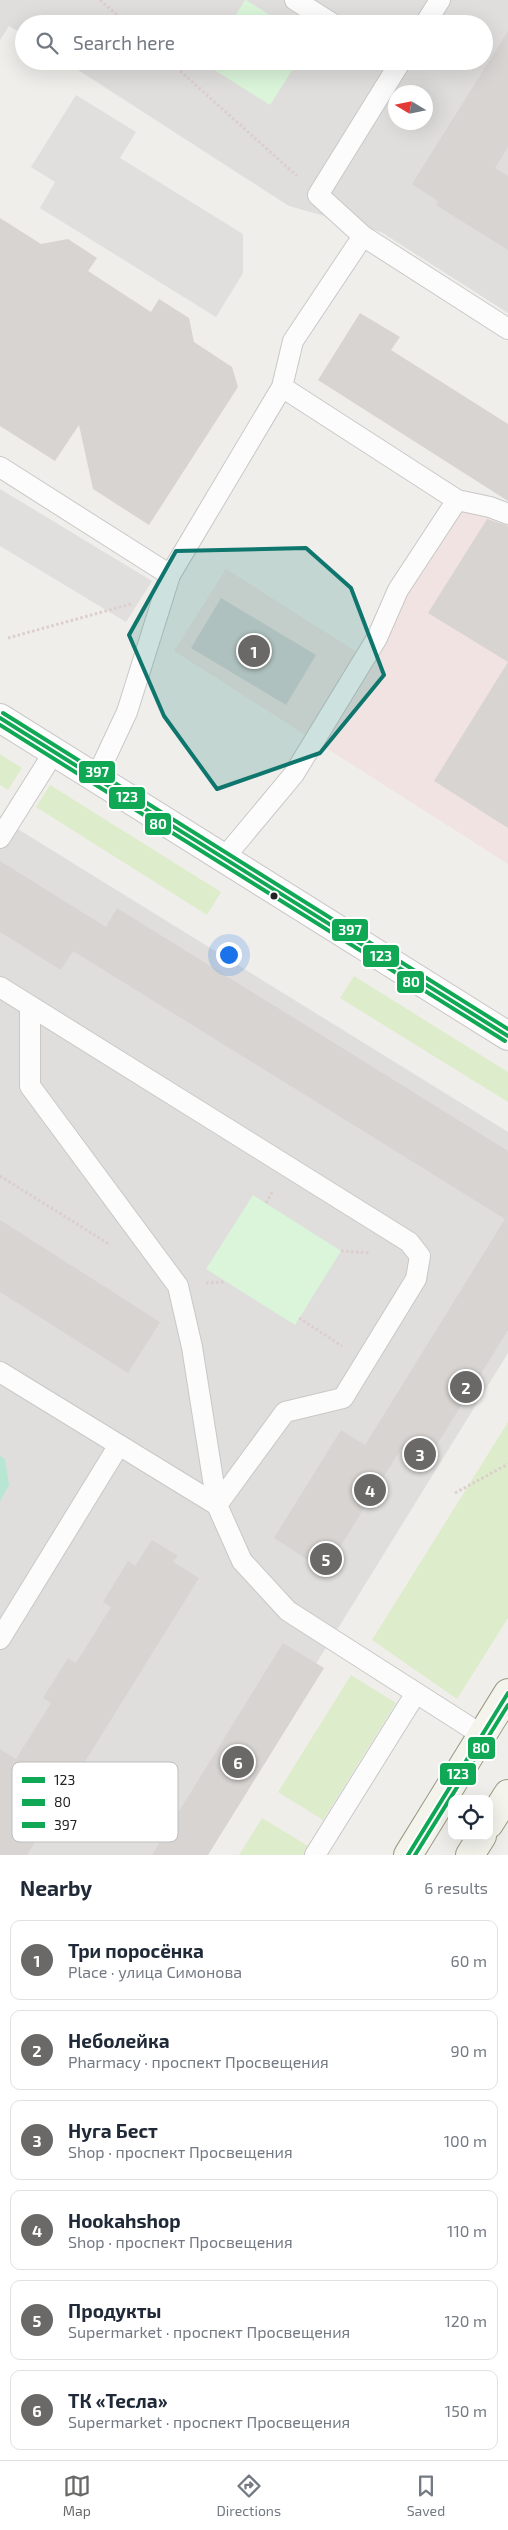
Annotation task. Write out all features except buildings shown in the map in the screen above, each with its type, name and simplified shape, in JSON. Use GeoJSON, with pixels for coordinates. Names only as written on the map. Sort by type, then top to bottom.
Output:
{"type":"FeatureCollection","features":[{"type":"Feature","properties":{"kind":"main road"},"geometry":{"type":"LineString","coordinates":[[408,1855],[508,1693]]}},
{"type":"Feature","properties":{"kind":"main road"},"geometry":{"type":"LineString","coordinates":[[493,1818],[508,1794]]}},
{"type":"Feature","properties":{"kind":"main road"},"geometry":{"type":"LineString","coordinates":[[470,1855],[479,1840]]}},
{"type":"Feature","properties":{"kind":"street"},"geometry":{"type":"LineString","coordinates":[[0,718],[508,1036]]}},
{"type":"Feature","properties":{"kind":"lane"},"geometry":{"type":"LineString","coordinates":[[295,0],[319,15]]}},
{"type":"Feature","properties":{"kind":"lane"},"geometry":{"type":"LineString","coordinates":[[431,15],[440,0]]}},
{"type":"Feature","properties":{"kind":"lane"},"geometry":{"type":"LineString","coordinates":[[393,70],[318,194],[363,236],[508,329]]}},
{"type":"Feature","properties":{"kind":"lane"},"geometry":{"type":"LineString","coordinates":[[96,778],[127,712],[170,576],[282,387],[293,341],[363,236]]}},
{"type":"Feature","properties":{"kind":"lane"},"geometry":{"type":"LineString","coordinates":[[282,387],[457,500],[490,507],[508,514]]}},
{"type":"Feature","properties":{"kind":"lane"},"geometry":{"type":"LineString","coordinates":[[0,467],[170,576]]}},
{"type":"Feature","properties":{"kind":"lane"},"geometry":{"type":"LineString","coordinates":[[224,858],[294,774],[377,638],[398,590],[457,500]]}},
{"type":"Feature","properties":{"kind":"lane"},"geometry":{"type":"LineString","coordinates":[[0,838],[54,752]]}},
{"type":"Feature","properties":{"kind":"lane"},"geometry":{"type":"LineString","coordinates":[[0,987],[409,1242],[420,1256],[416,1279],[343,1398],[285,1412],[217,1505]]}},
{"type":"Feature","properties":{"kind":"lane"},"geometry":{"type":"LineString","coordinates":[[30,1007],[30,1086],[178,1286],[192,1347],[217,1505],[242,1561],[288,1611],[482,1734]]}},
{"type":"Feature","properties":{"kind":"lane"},"geometry":{"type":"LineString","coordinates":[[0,1372],[217,1505]]}},
{"type":"Feature","properties":{"kind":"lane"},"geometry":{"type":"LineString","coordinates":[[0,1639],[119,1445]]}},
{"type":"Feature","properties":{"kind":"lane"},"geometry":{"type":"LineString","coordinates":[[315,1855],[416,1693]]}},
{"type":"Feature","properties":{"kind":"path"},"geometry":{"type":"LineString","coordinates":[[100,0],[117,15]]}},
{"type":"Feature","properties":{"kind":"path"},"geometry":{"type":"LineString","coordinates":[[179,70],[318,194]]}},
{"type":"Feature","properties":{"kind":"path"},"geometry":{"type":"LineString","coordinates":[[8,638],[164,595]]}},
{"type":"Feature","properties":{"kind":"path"},"geometry":{"type":"LineString","coordinates":[[0,1176],[110,1244]]}},
{"type":"Feature","properties":{"kind":"path"},"geometry":{"type":"LineString","coordinates":[[299,1318],[365,1362]]}},
{"type":"Feature","properties":{"kind":"path"},"geometry":{"type":"LineString","coordinates":[[455,1493],[508,1464]]}},
{"type":"Feature","properties":{"kind":"highlighted area"},"geometry":{"type":"Polygon","coordinates":[[[306,548],[351,588],[384,675],[320,753],[217,789],[164,716],[129,635],[176,551],[306,548]]]}},
{"type":"Feature","properties":{"kind":"shaded area"},"geometry":{"type":"Polygon","coordinates":[[[0,0],[508,0],[508,313],[381,232],[289,206],[78,70],[493,70],[493,15],[15,15],[15,30],[9,26],[0,40],[0,0]]]}},
{"type":"Feature","properties":{"kind":"shaded area"},"geometry":{"type":"Polygon","coordinates":[[[76,95],[136,132],[120,158],[243,234],[243,273],[216,317],[40,208],[55,182],[31,167],[76,95]]]}},
{"type":"Feature","properties":{"kind":"shaded area"},"geometry":{"type":"Polygon","coordinates":[[[0,489],[152,581],[126,622],[0,546],[0,489]]]}},
{"type":"Feature","properties":{"kind":"shaded area"},"geometry":{"type":"Polygon","coordinates":[[[470,493],[508,517],[508,864],[174,651],[226,569],[366,658],[470,493]]]}},
{"type":"Feature","properties":{"kind":"shaded area"},"geometry":{"type":"Polygon","coordinates":[[[0,818],[508,1132],[508,1353],[198,1855],[0,1855],[0,818]]]}},
{"type":"Feature","properties":{"kind":"green space"},"geometry":{"type":"Polygon","coordinates":[[[246,0],[270,15],[236,15],[246,0]]]}},
{"type":"Feature","properties":{"kind":"green space"},"geometry":{"type":"Polygon","coordinates":[[[215,70],[292,70],[270,105],[215,70]]]}},
{"type":"Feature","properties":{"kind":"green space"},"geometry":{"type":"Polygon","coordinates":[[[0,754],[22,768],[8,790],[0,785],[0,754]]]}},
{"type":"Feature","properties":{"kind":"green space"},"geometry":{"type":"Polygon","coordinates":[[[50,785],[221,892],[207,915],[36,807],[50,785]]]}},
{"type":"Feature","properties":{"kind":"green space"},"geometry":{"type":"Polygon","coordinates":[[[354,976],[508,1072],[508,1102],[340,998],[354,976]]]}},
{"type":"Feature","properties":{"kind":"green space"},"geometry":{"type":"Polygon","coordinates":[[[253,1195],[341,1251],[295,1325],[206,1269],[253,1195]]]}},
{"type":"Feature","properties":{"kind":"green space"},"geometry":{"type":"Polygon","coordinates":[[[508,1422],[508,1618],[457,1699],[372,1640],[508,1422]]]}},
{"type":"Feature","properties":{"kind":"green space"},"geometry":{"type":"Polygon","coordinates":[[[0,1456],[5,1459],[9,1485],[0,1501],[0,1456]]]}},
{"type":"Feature","properties":{"kind":"green space"},"geometry":{"type":"Polygon","coordinates":[[[351,1675],[396,1703],[323,1820],[278,1792],[351,1675]]]}},
{"type":"Feature","properties":{"kind":"green space"},"geometry":{"type":"Polygon","coordinates":[[[262,1818],[308,1846],[303,1855],[239,1855],[262,1818]]]}},
{"type":"Feature","properties":{"kind":"transit line","name":"397"},"geometry":{"type":"LineString","coordinates":[[3,713],[508,1029]]}},
{"type":"Feature","properties":{"kind":"transit line","name":"123"},"geometry":{"type":"LineString","coordinates":[[0,718],[508,1036]]}},
{"type":"Feature","properties":{"kind":"transit line","name":"80"},"geometry":{"type":"LineString","coordinates":[[0,725],[505,1041]]}},
{"type":"Feature","properties":{"kind":"transit line","name":"123"},"geometry":{"type":"LineString","coordinates":[[408,1855],[508,1693]]}},
{"type":"Feature","properties":{"kind":"transit line","name":"80"},"geometry":{"type":"LineString","coordinates":[[415,1855],[508,1705]]}},
{"type":"Feature","properties":{"kind":"place","name":"Три поросёнка"},"geometry":{"type":"Point","coordinates":[254,651]}},
{"type":"Feature","properties":{"kind":"place","name":"Неболейка"},"geometry":{"type":"Point","coordinates":[466,1387]}},
{"type":"Feature","properties":{"kind":"place","name":"Нуга Бест"},"geometry":{"type":"Point","coordinates":[420,1454]}},
{"type":"Feature","properties":{"kind":"place","name":"Hookahshop"},"geometry":{"type":"Point","coordinates":[370,1490]}},
{"type":"Feature","properties":{"kind":"place","name":"Продукты"},"geometry":{"type":"Point","coordinates":[326,1559]}},
{"type":"Feature","properties":{"kind":"place","name":"ТК «Тесла»"},"geometry":{"type":"Point","coordinates":[238,1762]}}]}
